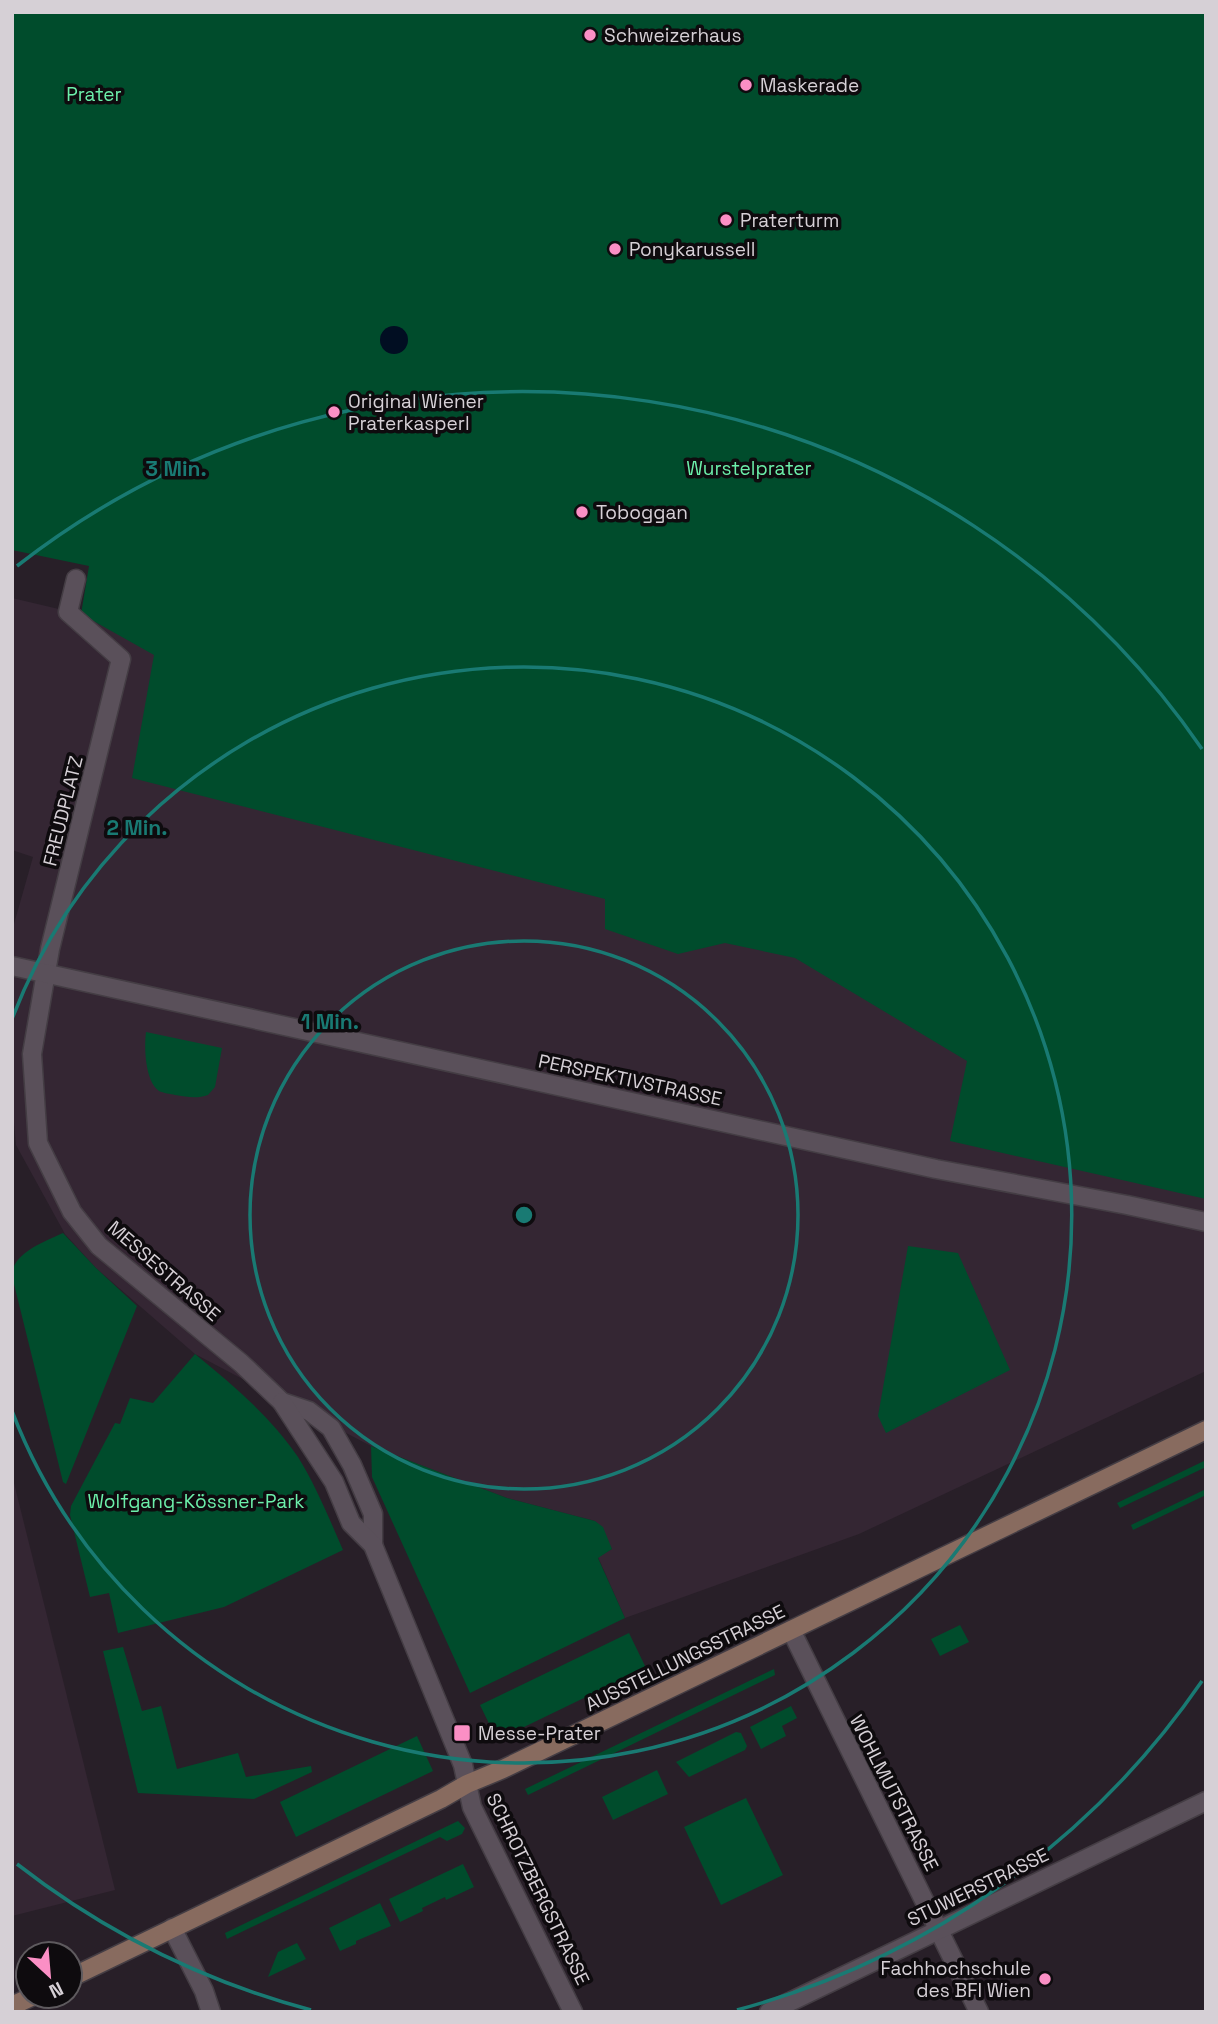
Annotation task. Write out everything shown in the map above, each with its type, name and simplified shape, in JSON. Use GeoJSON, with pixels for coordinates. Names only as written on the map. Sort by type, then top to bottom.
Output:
{"type":"FeatureCollection","features":[{"type":"Feature","properties":{"kind":"main road","name":"AUSSTELLUNGSSTRASSE"},"geometry":{"type":"LineString","coordinates":[[84,1971],[467,1784],[1206,1430]]}},
{"type":"Feature","properties":{"kind":"street","name":"FREUDPLATZ"},"geometry":{"type":"LineString","coordinates":[[46,973],[121,659],[68,612],[76,579]]}},
{"type":"Feature","properties":{"kind":"street","name":"PERSPEKTIVSTRASSE"},"geometry":{"type":"LineString","coordinates":[[12,966],[936,1169],[1206,1222]]}},
{"type":"Feature","properties":{"kind":"street","name":"MESSESTRASSE"},"geometry":{"type":"LineString","coordinates":[[46,973],[32,1054],[38,1143],[72,1212],[99,1245],[241,1363],[282,1402],[309,1411],[331,1428],[352,1465],[373,1514],[373,1545]]}},
{"type":"Feature","properties":{"kind":"street"},"geometry":{"type":"LineString","coordinates":[[282,1402],[334,1482],[351,1522],[373,1545]]}},
{"type":"Feature","properties":{"kind":"street","name":"SCHROTZBERGSTRASSE"},"geometry":{"type":"LineString","coordinates":[[373,1545],[463,1765],[472,1807],[573,2012]]}},
{"type":"Feature","properties":{"kind":"street","name":"WOHLMUTSTRASSE"},"geometry":{"type":"LineString","coordinates":[[791,1630],[979,2012]]}},
{"type":"Feature","properties":{"kind":"street","name":"STUWERSTRASSE"},"geometry":{"type":"LineString","coordinates":[[769,2012],[1206,1801]]}},
{"type":"Feature","properties":{"kind":"street"},"geometry":{"type":"LineString","coordinates":[[172,1928],[209,2000],[211,2012]]}},
{"type":"Feature","properties":{"kind":"shaded area"},"geometry":{"type":"Polygon","coordinates":[[[1206,12],[1206,1371],[859,1534],[625,1618],[598,1557],[612,1549],[595,1521],[507,1498],[371,1446],[195,1354],[96,1268],[65,1234],[16,1145],[12,1101],[12,931],[33,857],[12,850],[12,598],[80,614],[1206,12]]]}},
{"type":"Feature","properties":{"kind":"shaded area"},"geometry":{"type":"Polygon","coordinates":[[[12,1475],[115,1890],[12,1916],[12,1475]]]}},
{"type":"Feature","properties":{"kind":"green space","name":"Wurstelprater"},"geometry":{"type":"Polygon","coordinates":[[[12,12],[1206,12],[1206,1199],[950,1141],[967,1061],[795,958],[725,943],[678,954],[605,929],[605,899],[132,778],[154,655],[81,614],[89,566],[12,550],[12,12]]]}},
{"type":"Feature","properties":{"kind":"green space"},"geometry":{"type":"Polygon","coordinates":[[[146,1032],[222,1048],[215,1087],[208,1095],[188,1097],[159,1091],[154,1086],[148,1072],[146,1032]]]}},
{"type":"Feature","properties":{"kind":"green space"},"geometry":{"type":"Polygon","coordinates":[[[63,1233],[137,1306],[66,1484],[63,1482],[12,1276],[13,1268],[23,1255],[63,1233]]]}},
{"type":"Feature","properties":{"kind":"green space"},"geometry":{"type":"Polygon","coordinates":[[[908,1246],[958,1253],[1010,1370],[886,1433],[878,1416],[908,1246]]]}},
{"type":"Feature","properties":{"kind":"green space","name":"Wolfgang-Kössner-Park"},"geometry":{"type":"Polygon","coordinates":[[[195,1354],[250,1402],[287,1442],[311,1479],[343,1550],[224,1607],[118,1633],[109,1593],[90,1597],[70,1515],[71,1506],[115,1423],[120,1424],[130,1398],[153,1403],[195,1354]]]}},
{"type":"Feature","properties":{"kind":"green space"},"geometry":{"type":"Polygon","coordinates":[[[371,1446],[507,1498],[595,1521],[603,1527],[612,1549],[598,1558],[625,1618],[470,1693],[372,1477],[371,1446]]]}},
{"type":"Feature","properties":{"kind":"green space"},"geometry":{"type":"Polygon","coordinates":[[[1206,1460],[1206,1467],[1120,1508],[1117,1503],[1206,1460]]]}},
{"type":"Feature","properties":{"kind":"green space"},"geometry":{"type":"Polygon","coordinates":[[[1206,1489],[1206,1495],[1133,1530],[1131,1525],[1206,1489]]]}},
{"type":"Feature","properties":{"kind":"green space"},"geometry":{"type":"Polygon","coordinates":[[[960,1625],[969,1642],[940,1656],[931,1639],[960,1625]]]}},
{"type":"Feature","properties":{"kind":"green space"},"geometry":{"type":"Polygon","coordinates":[[[629,1633],[646,1668],[497,1740],[480,1705],[629,1633]]]}},
{"type":"Feature","properties":{"kind":"green space"},"geometry":{"type":"Polygon","coordinates":[[[123,1647],[142,1711],[161,1706],[177,1769],[238,1753],[246,1777],[311,1766],[312,1772],[254,1799],[138,1793],[103,1651],[123,1647]]]}},
{"type":"Feature","properties":{"kind":"green space"},"geometry":{"type":"Polygon","coordinates":[[[774,1669],[775,1675],[528,1795],[525,1789],[774,1669]]]}},
{"type":"Feature","properties":{"kind":"green space"},"geometry":{"type":"Polygon","coordinates":[[[791,1706],[797,1718],[782,1726],[786,1736],[761,1749],[750,1727],[791,1706]]]}},
{"type":"Feature","properties":{"kind":"green space"},"geometry":{"type":"Polygon","coordinates":[[[736,1732],[741,1733],[747,1746],[745,1750],[689,1777],[676,1762],[736,1732]]]}},
{"type":"Feature","properties":{"kind":"green space"},"geometry":{"type":"Polygon","coordinates":[[[417,1736],[433,1771],[296,1837],[280,1802],[417,1736]]]}},
{"type":"Feature","properties":{"kind":"green space"},"geometry":{"type":"Polygon","coordinates":[[[657,1770],[668,1794],[613,1820],[602,1797],[657,1770]]]}},
{"type":"Feature","properties":{"kind":"green space"},"geometry":{"type":"Polygon","coordinates":[[[746,1798],[783,1875],[721,1905],[684,1827],[746,1798]]]}},
{"type":"Feature","properties":{"kind":"green space"},"geometry":{"type":"Polygon","coordinates":[[[458,1821],[465,1828],[462,1834],[447,1841],[440,1837],[227,1939],[225,1933],[458,1821]]]}},
{"type":"Feature","properties":{"kind":"green space"},"geometry":{"type":"Polygon","coordinates":[[[463,1864],[474,1887],[446,1900],[445,1897],[400,1922],[389,1899],[463,1864]]]}},
{"type":"Feature","properties":{"kind":"green space"},"geometry":{"type":"Polygon","coordinates":[[[380,1903],[391,1926],[340,1951],[329,1928],[380,1903]]]}},
{"type":"Feature","properties":{"kind":"green space"},"geometry":{"type":"Polygon","coordinates":[[[297,1943],[306,1959],[268,1977],[278,1952],[297,1943]]]}},
{"type":"Feature","properties":{"kind":"water"},"geometry":{"type":"Polygon","coordinates":[[[394,326],[404,330],[408,340],[404,350],[394,354],[384,350],[380,340],[384,330],[394,326]]]}},
{"type":"Feature","properties":{"kind":"place","name":"Schweizerhaus"},"geometry":{"type":"Point","coordinates":[590,35]}},
{"type":"Feature","properties":{"kind":"place","name":"Maskerade"},"geometry":{"type":"Point","coordinates":[746,85]}},
{"type":"Feature","properties":{"kind":"place","name":"Praterturm"},"geometry":{"type":"Point","coordinates":[726,220]}},
{"type":"Feature","properties":{"kind":"place","name":"Ponykarussell"},"geometry":{"type":"Point","coordinates":[615,249]}},
{"type":"Feature","properties":{"kind":"place","name":"Original Wiener Praterkasperl"},"geometry":{"type":"Point","coordinates":[334,412]}},
{"type":"Feature","properties":{"kind":"place","name":"Toboggan"},"geometry":{"type":"Point","coordinates":[582,512]}},
{"type":"Feature","properties":{"kind":"place","name":"Messe-Prater"},"geometry":{"type":"Point","coordinates":[462,1733]}},
{"type":"Feature","properties":{"kind":"place","name":"Fachhochschule des BFI Wien"},"geometry":{"type":"Point","coordinates":[1045,1979]}},
{"type":"Feature","properties":{"kind":"park label","name":"Prater"},"geometry":{"type":"Point","coordinates":[94,94]}}]}
